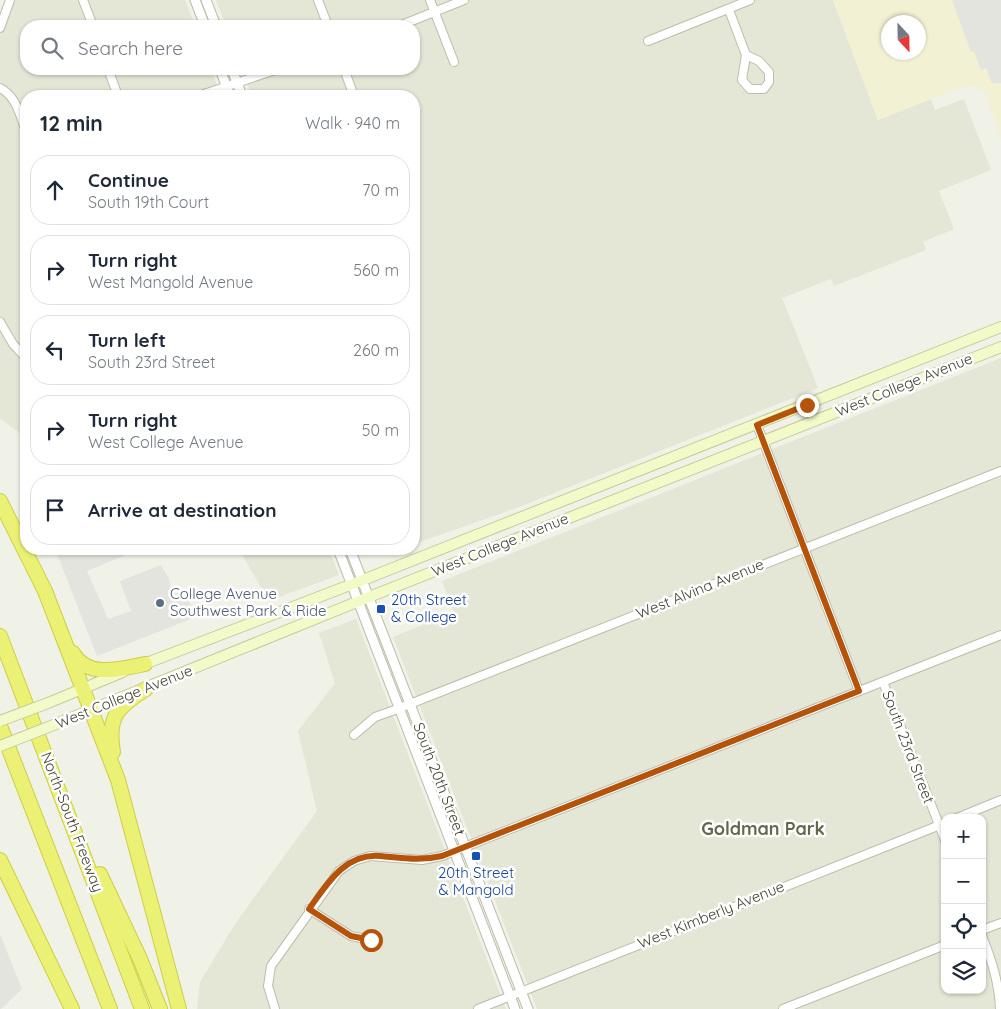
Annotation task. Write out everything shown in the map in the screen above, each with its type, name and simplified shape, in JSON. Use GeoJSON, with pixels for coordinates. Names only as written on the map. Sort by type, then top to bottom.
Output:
{"type":"FeatureCollection","features":[{"type":"Feature","properties":{"kind":"highway"},"geometry":{"type":"LineString","coordinates":[[0,501],[20,539]]}},
{"type":"Feature","properties":{"kind":"highway"},"geometry":{"type":"LineString","coordinates":[[28,555],[61,630],[118,780]]}},
{"type":"Feature","properties":{"kind":"highway"},"geometry":{"type":"LineString","coordinates":[[61,630],[76,658],[92,669],[106,670],[145,664]]}},
{"type":"Feature","properties":{"kind":"highway","name":"North-South Freeway"},"geometry":{"type":"LineString","coordinates":[[0,636],[142,1009]]}},
{"type":"Feature","properties":{"kind":"highway"},"geometry":{"type":"LineString","coordinates":[[146,688],[127,700],[114,718],[111,736],[118,780],[179,1009]]}},
{"type":"Feature","properties":{"kind":"highway"},"geometry":{"type":"LineString","coordinates":[[0,726],[110,1009]]}},
{"type":"Feature","properties":{"kind":"highway"},"geometry":{"type":"LineString","coordinates":[[55,778],[140,958],[160,1009]]}},
{"type":"Feature","properties":{"kind":"highway"},"geometry":{"type":"LineString","coordinates":[[48,850],[102,1009]]}},
{"type":"Feature","properties":{"kind":"highway"},"geometry":{"type":"LineString","coordinates":[[0,860],[72,1009]]}},
{"type":"Feature","properties":{"kind":"main road","name":"West College Avenue"},"geometry":{"type":"LineString","coordinates":[[0,721],[757,425],[1001,326]]}},
{"type":"Feature","properties":{"kind":"main road","name":"West College Avenue"},"geometry":{"type":"LineString","coordinates":[[0,746],[369,596],[1001,347]]}},
{"type":"Feature","properties":{"kind":"street"},"geometry":{"type":"LineString","coordinates":[[0,28],[10,0]]}},
{"type":"Feature","properties":{"kind":"street"},"geometry":{"type":"LineString","coordinates":[[83,0],[91,20]]}},
{"type":"Feature","properties":{"kind":"street"},"geometry":{"type":"LineString","coordinates":[[195,0],[202,20]]}},
{"type":"Feature","properties":{"kind":"street"},"geometry":{"type":"LineString","coordinates":[[206,0],[214,20]]}},
{"type":"Feature","properties":{"kind":"street"},"geometry":{"type":"LineString","coordinates":[[318,0],[326,20]]}},
{"type":"Feature","properties":{"kind":"street"},"geometry":{"type":"LineString","coordinates":[[430,0],[454,62]]}},
{"type":"Feature","properties":{"kind":"street"},"geometry":{"type":"LineString","coordinates":[[414,20],[464,0]]}},
{"type":"Feature","properties":{"kind":"street"},"geometry":{"type":"LineString","coordinates":[[648,41],[750,0]]}},
{"type":"Feature","properties":{"kind":"street"},"geometry":{"type":"LineString","coordinates":[[729,10],[746,55],[742,75],[745,85],[754,90],[764,89],[769,82],[769,72],[759,61],[746,55]]}},
{"type":"Feature","properties":{"kind":"street"},"geometry":{"type":"LineString","coordinates":[[110,75],[116,90]]}},
{"type":"Feature","properties":{"kind":"street"},"geometry":{"type":"LineString","coordinates":[[222,75],[228,90]]}},
{"type":"Feature","properties":{"kind":"street"},"geometry":{"type":"LineString","coordinates":[[234,75],[240,90]]}},
{"type":"Feature","properties":{"kind":"street"},"geometry":{"type":"LineString","coordinates":[[215,90],[259,75]]}},
{"type":"Feature","properties":{"kind":"street"},"geometry":{"type":"LineString","coordinates":[[346,75],[352,90]]}},
{"type":"Feature","properties":{"kind":"street"},"geometry":{"type":"LineString","coordinates":[[0,88],[12,97],[20,115]]}},
{"type":"Feature","properties":{"kind":"street"},"geometry":{"type":"LineString","coordinates":[[0,322],[13,344],[20,352]]}},
{"type":"Feature","properties":{"kind":"street","name":"South 23rd Street"},"geometry":{"type":"LineString","coordinates":[[757,425],[859,691]]}},
{"type":"Feature","properties":{"kind":"street","name":"West Alvina Avenue"},"geometry":{"type":"LineString","coordinates":[[354,735],[376,717],[410,703],[1001,471]]}},
{"type":"Feature","properties":{"kind":"street","name":"South 20th Street"},"geometry":{"type":"LineString","coordinates":[[340,555],[515,1009]]}},
{"type":"Feature","properties":{"kind":"street","name":"South 20th Street"},"geometry":{"type":"LineString","coordinates":[[352,555],[528,1009]]}},
{"type":"Feature","properties":{"kind":"street"},"geometry":{"type":"LineString","coordinates":[[274,1009],[268,986],[271,966],[332,878],[346,865],[354,861],[378,856],[422,860],[454,852],[1001,635]]}},
{"type":"Feature","properties":{"kind":"street","name":"South 23rd Street"},"geometry":{"type":"LineString","coordinates":[[883,682],[941,822]]}},
{"type":"Feature","properties":{"kind":"street"},"geometry":{"type":"LineString","coordinates":[[966,814],[1001,800]]}},
{"type":"Feature","properties":{"kind":"street","name":"West Kimberly Avenue"},"geometry":{"type":"LineString","coordinates":[[478,1009],[521,990],[941,824]]}},
{"type":"Feature","properties":{"kind":"street"},"geometry":{"type":"LineString","coordinates":[[309,909],[351,936],[371,940]]}},
{"type":"Feature","properties":{"kind":"street"},"geometry":{"type":"LineString","coordinates":[[986,929],[1001,923]]}},
{"type":"Feature","properties":{"kind":"street"},"geometry":{"type":"LineString","coordinates":[[986,946],[1000,989],[1000,1009]]}},
{"type":"Feature","properties":{"kind":"street"},"geometry":{"type":"LineString","coordinates":[[783,1009],[941,947]]}},
{"type":"Feature","properties":{"kind":"shaded area"},"geometry":{"type":"Polygon","coordinates":[[[5,0],[185,0],[193,20],[20,20],[20,75],[213,75],[219,90],[20,90],[20,433],[0,418],[0,13],[5,0]]]}},
{"type":"Feature","properties":{"kind":"shaded area"},"geometry":{"type":"Polygon","coordinates":[[[216,0],[833,0],[878,120],[931,99],[935,110],[964,99],[991,170],[939,191],[954,229],[923,242],[926,250],[834,286],[831,279],[782,298],[818,388],[519,507],[420,542],[420,90],[250,90],[244,75],[420,75],[420,20],[224,20],[216,0]]]}},
{"type":"Feature","properties":{"kind":"shaded area"},"geometry":{"type":"Polygon","coordinates":[[[833,0],[1001,0],[1001,139],[984,91],[973,86],[959,88],[878,120],[833,0]]]}},
{"type":"Feature","properties":{"kind":"shaded area"},"geometry":{"type":"Polygon","coordinates":[[[952,0],[1001,0],[1001,83],[992,83],[986,68],[981,70],[974,51],[971,52],[952,0]]]}},
{"type":"Feature","properties":{"kind":"shaded area"},"geometry":{"type":"Polygon","coordinates":[[[1001,358],[1001,1009],[537,1009],[393,637],[454,612],[442,581],[1001,358]]]}},
{"type":"Feature","properties":{"kind":"shaded area","name":"College Avenue Southwest Park & Ride"},"geometry":{"type":"Polygon","coordinates":[[[57,555],[126,555],[87,571],[108,619],[131,611],[120,581],[161,565],[169,579],[172,595],[185,590],[196,617],[97,656],[57,555]]]}},
{"type":"Feature","properties":{"kind":"shaded area"},"geometry":{"type":"Polygon","coordinates":[[[242,555],[331,555],[339,575],[279,597],[263,591],[242,555]]]}},
{"type":"Feature","properties":{"kind":"shaded area"},"geometry":{"type":"Polygon","coordinates":[[[356,619],[506,1009],[197,1009],[200,982],[235,924],[317,811],[298,731],[335,683],[319,633],[356,619]]]}},
{"type":"Feature","properties":{"kind":"shaded area"},"geometry":{"type":"Polygon","coordinates":[[[0,934],[22,989],[1,1009],[0,1009],[0,934]]]}},
{"type":"Feature","properties":{"kind":"place","name":"College Avenue Southwest Park & Ride"},"geometry":{"type":"Point","coordinates":[160,603]}},
{"type":"Feature","properties":{"kind":"place","name":"20th Street & College"},"geometry":{"type":"Point","coordinates":[381,609]}},
{"type":"Feature","properties":{"kind":"place","name":"20th Street & Mangold"},"geometry":{"type":"Point","coordinates":[476,856]}},
{"type":"Feature","properties":{"kind":"district","name":"Goldman Park"},"geometry":{"type":"Point","coordinates":[763,829]}},
{"type":"Feature","properties":{"kind":"route"},"geometry":{"type":"LineString","coordinates":[[371,940],[351,936],[309,909],[332,878],[346,865],[370,856],[412,860],[442,856],[608,792],[859,691],[757,425],[807,405]]}}]}
